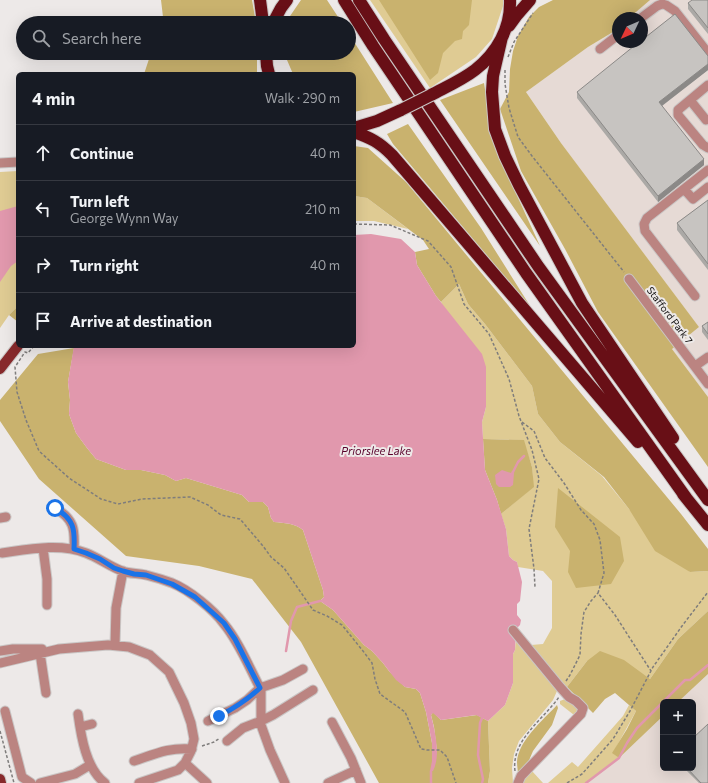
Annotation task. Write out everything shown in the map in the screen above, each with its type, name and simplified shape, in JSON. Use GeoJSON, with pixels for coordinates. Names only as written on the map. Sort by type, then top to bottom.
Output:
{"type":"FeatureCollection","features":[{"type":"Feature","properties":{"kind":"highway"},"geometry":{"type":"LineString","coordinates":[[260,0],[262,16]]}},
{"type":"Feature","properties":{"kind":"highway"},"geometry":{"type":"LineString","coordinates":[[277,16],[287,0]]}},
{"type":"Feature","properties":{"kind":"highway"},"geometry":{"type":"LineString","coordinates":[[344,0],[354,16]]}},
{"type":"Feature","properties":{"kind":"highway"},"geometry":{"type":"LineString","coordinates":[[359,0],[538,266],[708,500]]}},
{"type":"Feature","properties":{"kind":"highway"},"geometry":{"type":"LineString","coordinates":[[510,0],[509,17],[503,35],[492,92],[495,129],[508,162],[582,303],[708,494]]}},
{"type":"Feature","properties":{"kind":"highway"},"geometry":{"type":"LineString","coordinates":[[356,127],[377,121],[401,110],[475,70],[494,51],[517,14],[532,5]]}},
{"type":"Feature","properties":{"kind":"highway"},"geometry":{"type":"LineString","coordinates":[[356,19],[526,273],[708,525]]}},
{"type":"Feature","properties":{"kind":"highway"},"geometry":{"type":"LineString","coordinates":[[267,60],[268,72]]}},
{"type":"Feature","properties":{"kind":"highway"},"geometry":{"type":"LineString","coordinates":[[356,133],[377,142],[392,155],[688,499]]}},
{"type":"Feature","properties":{"kind":"main road"},"geometry":{"type":"LineString","coordinates":[[0,369],[21,349]]}},
{"type":"Feature","properties":{"kind":"main road"},"geometry":{"type":"LineString","coordinates":[[0,779],[1,783]]}},
{"type":"Feature","properties":{"kind":"street"},"geometry":{"type":"LineString","coordinates":[[648,13],[662,4],[675,11],[708,53]]}},
{"type":"Feature","properties":{"kind":"street"},"geometry":{"type":"LineString","coordinates":[[600,49],[612,40]]}},
{"type":"Feature","properties":{"kind":"street"},"geometry":{"type":"LineString","coordinates":[[708,86],[678,110],[678,115],[703,145],[708,148]]}},
{"type":"Feature","properties":{"kind":"street"},"geometry":{"type":"LineString","coordinates":[[690,100],[706,120]]}},
{"type":"Feature","properties":{"kind":"street"},"geometry":{"type":"LineString","coordinates":[[0,163],[16,162]]}},
{"type":"Feature","properties":{"kind":"street"},"geometry":{"type":"LineString","coordinates":[[695,296],[645,231],[644,224],[647,218],[708,170]]}},
{"type":"Feature","properties":{"kind":"street"},"geometry":{"type":"LineString","coordinates":[[684,189],[693,199],[708,187]]}},
{"type":"Feature","properties":{"kind":"street","name":"Stafford Park 7"},"geometry":{"type":"LineString","coordinates":[[628,279],[708,384]]}},
{"type":"Feature","properties":{"kind":"street"},"geometry":{"type":"LineString","coordinates":[[695,366],[708,357]]}},
{"type":"Feature","properties":{"kind":"street"},"geometry":{"type":"LineString","coordinates":[[55,508],[65,516],[74,528],[74,549]]}},
{"type":"Feature","properties":{"kind":"street"},"geometry":{"type":"LineString","coordinates":[[1,554],[52,547],[74,549],[93,556],[114,568],[134,574],[146,575],[172,584],[195,597],[224,623],[235,639],[261,690],[261,725],[270,750],[285,783]]}},
{"type":"Feature","properties":{"kind":"street"},"geometry":{"type":"LineString","coordinates":[[42,548],[47,579],[47,605]]}},
{"type":"Feature","properties":{"kind":"street"},"geometry":{"type":"LineString","coordinates":[[115,645],[116,608],[123,571]]}},
{"type":"Feature","properties":{"kind":"street"},"geometry":{"type":"LineString","coordinates":[[513,630],[562,689],[583,708],[581,714],[521,776],[518,783]]}},
{"type":"Feature","properties":{"kind":"street"},"geometry":{"type":"LineString","coordinates":[[0,651],[13,649],[59,649],[115,645],[128,647],[150,655],[169,672],[191,723],[194,739],[192,749],[185,763],[178,770],[139,783]]}},
{"type":"Feature","properties":{"kind":"street"},"geometry":{"type":"LineString","coordinates":[[0,662],[59,649]]}},
{"type":"Feature","properties":{"kind":"street"},"geometry":{"type":"LineString","coordinates":[[40,653],[46,693]]}},
{"type":"Feature","properties":{"kind":"street"},"geometry":{"type":"LineString","coordinates":[[208,721],[235,708],[247,700],[260,688],[283,680],[303,669]]}},
{"type":"Feature","properties":{"kind":"street"},"geometry":{"type":"LineString","coordinates":[[227,741],[243,728],[273,715],[313,690]]}},
{"type":"Feature","properties":{"kind":"street"},"geometry":{"type":"LineString","coordinates":[[5,711],[22,777],[31,783]]}},
{"type":"Feature","properties":{"kind":"street"},"geometry":{"type":"LineString","coordinates":[[78,714],[82,740],[90,765],[105,783]]}},
{"type":"Feature","properties":{"kind":"street"},"geometry":{"type":"LineString","coordinates":[[332,722],[351,758],[361,783]]}},
{"type":"Feature","properties":{"kind":"street"},"geometry":{"type":"LineString","coordinates":[[80,727],[92,724]]}},
{"type":"Feature","properties":{"kind":"street"},"geometry":{"type":"LineString","coordinates":[[134,761],[167,750],[181,748],[192,749]]}},
{"type":"Feature","properties":{"kind":"street"},"geometry":{"type":"LineString","coordinates":[[185,763],[207,783]]}},
{"type":"Feature","properties":{"kind":"street"},"geometry":{"type":"LineString","coordinates":[[40,783],[76,774],[90,765]]}},
{"type":"Feature","properties":{"kind":"street"},"geometry":{"type":"LineString","coordinates":[[328,783],[356,770]]}},
{"type":"Feature","properties":{"kind":"path"},"geometry":{"type":"LineString","coordinates":[[506,63],[514,42],[532,5]]}},
{"type":"Feature","properties":{"kind":"path"},"geometry":{"type":"LineString","coordinates":[[505,70],[505,84],[509,108],[518,137],[628,279]]}},
{"type":"Feature","properties":{"kind":"path"},"geometry":{"type":"LineString","coordinates":[[356,224],[390,225],[428,241],[451,267],[464,304],[490,334],[509,379],[521,420],[532,450],[539,479],[529,529],[534,569],[534,587]]}},
{"type":"Feature","properties":{"kind":"path"},"geometry":{"type":"LineString","coordinates":[[32,348],[28,353],[21,349],[15,368],[17,392],[38,450],[70,478],[102,499],[118,504],[142,499],[190,497],[208,505],[220,515],[240,519],[271,557],[284,568],[311,608],[342,625],[372,662],[375,679],[380,694],[405,712],[421,749],[440,750],[447,757],[456,783]]}},
{"type":"Feature","properties":{"kind":"path"},"geometry":{"type":"LineString","coordinates":[[518,783],[514,764],[518,750],[524,737],[554,704],[580,655],[584,612],[598,593],[604,573],[600,540],[594,524],[581,510],[545,458],[534,431],[521,420]]}},
{"type":"Feature","properties":{"kind":"path"},"geometry":{"type":"LineString","coordinates":[[567,783],[582,774],[613,739],[651,671],[708,592]]}},
{"type":"Feature","properties":{"kind":"path"},"geometry":{"type":"LineString","coordinates":[[598,593],[651,671]]}},
{"type":"Feature","properties":{"kind":"path"},"geometry":{"type":"LineString","coordinates":[[0,731],[14,783]]}},
{"type":"Feature","properties":{"kind":"shaded area"},"geometry":{"type":"Polygon","coordinates":[[[161,0],[252,0],[255,16],[163,16],[161,0]]]}},
{"type":"Feature","properties":{"kind":"shaded area"},"geometry":{"type":"Polygon","coordinates":[[[301,0],[327,0],[337,16],[290,16],[301,0]]]}},
{"type":"Feature","properties":{"kind":"shaded area"},"geometry":{"type":"Polygon","coordinates":[[[370,0],[503,0],[504,3],[492,39],[476,57],[430,88],[370,0]]]}},
{"type":"Feature","properties":{"kind":"shaded area"},"geometry":{"type":"Polygon","coordinates":[[[379,0],[472,0],[469,25],[463,31],[462,39],[455,41],[443,53],[438,73],[430,80],[379,0]]]}},
{"type":"Feature","properties":{"kind":"shaded area"},"geometry":{"type":"Polygon","coordinates":[[[553,0],[650,0],[636,12],[612,12],[612,33],[588,47],[526,92],[561,143],[699,327],[672,349],[708,397],[708,467],[598,312],[565,249],[521,171],[500,109],[509,92],[510,69],[513,51],[518,36],[529,17],[539,7],[553,0]]]}},
{"type":"Feature","properties":{"kind":"shaded area"},"geometry":{"type":"Polygon","coordinates":[[[649,0],[708,0],[708,397],[672,349],[699,327],[561,143],[526,92],[588,47],[612,33],[612,48],[648,48],[648,12],[636,12],[649,0]]]}},
{"type":"Feature","properties":{"kind":"shaded area"},"geometry":{"type":"Polygon","coordinates":[[[356,45],[393,103],[356,112],[356,72],[292,72],[287,60],[356,60],[356,45]]]}},
{"type":"Feature","properties":{"kind":"shaded area"},"geometry":{"type":"Polygon","coordinates":[[[149,60],[257,60],[257,72],[145,72],[149,60]]]}},
{"type":"Feature","properties":{"kind":"shaded area"},"geometry":{"type":"Polygon","coordinates":[[[484,83],[492,134],[499,156],[540,246],[440,100],[484,83]]]}},
{"type":"Feature","properties":{"kind":"shaded area"},"geometry":{"type":"Polygon","coordinates":[[[408,124],[481,228],[532,309],[393,144],[387,134],[408,124]]]}},
{"type":"Feature","properties":{"kind":"shaded area"},"geometry":{"type":"Polygon","coordinates":[[[356,146],[368,148],[406,182],[681,514],[708,549],[708,571],[690,572],[655,551],[629,509],[604,477],[560,442],[538,414],[532,386],[468,304],[459,284],[441,302],[417,265],[415,252],[429,249],[423,240],[367,198],[356,196],[356,146]]]}},
{"type":"Feature","properties":{"kind":"shaded area"},"geometry":{"type":"Polygon","coordinates":[[[16,171],[16,308],[0,328],[0,172],[16,171]]]}},
{"type":"Feature","properties":{"kind":"shaded area"},"geometry":{"type":"Polygon","coordinates":[[[356,196],[367,198],[408,229],[374,221],[356,221],[356,196]]]}},
{"type":"Feature","properties":{"kind":"shaded area"},"geometry":{"type":"Polygon","coordinates":[[[459,284],[468,304],[532,386],[538,414],[560,442],[602,476],[629,509],[690,572],[708,571],[708,611],[678,639],[650,679],[643,675],[587,661],[567,687],[560,682],[531,645],[543,644],[552,628],[552,581],[543,571],[518,567],[517,562],[509,556],[506,529],[501,514],[533,487],[532,467],[523,440],[483,439],[482,422],[486,407],[441,302],[459,284]]]}},
{"type":"Feature","properties":{"kind":"shaded area"},"geometry":{"type":"Polygon","coordinates":[[[16,308],[16,320],[9,315],[16,308]]]}},
{"type":"Feature","properties":{"kind":"shaded area"},"geometry":{"type":"Polygon","coordinates":[[[74,348],[68,382],[70,400],[69,414],[76,433],[96,459],[126,470],[141,470],[165,475],[176,481],[186,478],[242,495],[249,502],[263,502],[268,507],[271,518],[274,522],[293,525],[303,530],[323,590],[324,597],[320,601],[333,610],[364,645],[372,651],[405,687],[416,689],[420,693],[426,712],[432,743],[432,761],[437,751],[431,715],[433,712],[441,720],[477,715],[488,721],[490,771],[488,783],[379,783],[301,642],[252,579],[199,566],[126,556],[39,479],[0,421],[0,400],[38,354],[74,348]]]}},
{"type":"Feature","properties":{"kind":"shaded area"},"geometry":{"type":"Polygon","coordinates":[[[483,439],[524,440],[532,467],[534,487],[501,514],[485,470],[483,439]]]}},
{"type":"Feature","properties":{"kind":"shaded area"},"geometry":{"type":"Polygon","coordinates":[[[558,488],[620,537],[624,561],[611,584],[576,588],[568,572],[570,551],[555,527],[558,488]]]}},
{"type":"Feature","properties":{"kind":"shaded area"},"geometry":{"type":"Polygon","coordinates":[[[708,611],[708,674],[681,699],[660,699],[660,719],[619,758],[612,753],[636,711],[615,693],[605,699],[593,713],[567,687],[587,661],[600,651],[624,660],[650,679],[678,639],[708,611]]]}},
{"type":"Feature","properties":{"kind":"shaded area"},"geometry":{"type":"Polygon","coordinates":[[[516,638],[551,680],[557,691],[553,700],[519,741],[514,754],[512,768],[513,783],[488,783],[490,771],[488,721],[505,705],[513,683],[513,654],[515,650],[516,638]]]}},
{"type":"Feature","properties":{"kind":"shaded area"},"geometry":{"type":"Polygon","coordinates":[[[708,674],[708,783],[584,783],[619,758],[660,719],[660,771],[696,771],[696,699],[681,699],[708,674]]]}},
{"type":"Feature","properties":{"kind":"shaded area"},"geometry":{"type":"Polygon","coordinates":[[[569,699],[579,710],[574,715],[560,704],[560,701],[569,699]]]}},
{"type":"Feature","properties":{"kind":"shaded area"},"geometry":{"type":"Polygon","coordinates":[[[557,705],[558,708],[552,725],[533,751],[527,765],[518,775],[518,754],[522,746],[532,731],[557,705]]]}},
{"type":"Feature","properties":{"kind":"shaded area"},"geometry":{"type":"Polygon","coordinates":[[[629,705],[636,711],[613,753],[619,758],[586,783],[548,783],[572,762],[578,767],[623,716],[629,705]]]}},
{"type":"Feature","properties":{"kind":"shaded area"},"geometry":{"type":"Polygon","coordinates":[[[532,771],[543,783],[522,783],[532,771]]]}},
{"type":"Feature","properties":{"kind":"water"},"geometry":{"type":"Polygon","coordinates":[[[16,207],[16,262],[11,266],[0,282],[0,211],[16,207]]]}},
{"type":"Feature","properties":{"kind":"water","name":"Priorslee Lake"},"geometry":{"type":"Polygon","coordinates":[[[371,234],[401,239],[415,252],[417,265],[436,296],[482,354],[486,367],[486,407],[482,422],[485,470],[497,500],[506,529],[509,556],[517,562],[522,582],[520,601],[517,604],[517,615],[521,620],[520,625],[516,629],[515,650],[513,654],[513,683],[505,705],[488,721],[476,715],[441,720],[433,713],[431,715],[436,736],[437,758],[433,771],[430,771],[432,761],[432,743],[426,712],[420,693],[416,689],[405,687],[396,680],[383,663],[364,645],[333,610],[320,601],[324,597],[323,590],[303,530],[293,525],[274,522],[271,518],[268,507],[263,502],[249,502],[242,495],[186,478],[176,481],[165,475],[141,470],[126,470],[96,459],[76,433],[69,414],[70,400],[68,382],[74,348],[356,348],[356,235],[371,234]]]}},
{"type":"Feature","properties":{"kind":"water"},"geometry":{"type":"Polygon","coordinates":[[[502,470],[511,473],[512,471],[514,473],[513,485],[510,487],[499,487],[496,484],[495,475],[502,470]]]}},
{"type":"Feature","properties":{"kind":"building"},"geometry":{"type":"Polygon","coordinates":[[[692,0],[708,0],[708,28],[688,3],[692,0]]]}},
{"type":"Feature","properties":{"kind":"building"},"geometry":{"type":"Polygon","coordinates":[[[675,14],[708,56],[708,64],[659,102],[704,159],[658,196],[577,92],[632,48],[648,48],[648,35],[675,14]]]}},
{"type":"Feature","properties":{"kind":"building"},"geometry":{"type":"Polygon","coordinates":[[[708,200],[708,264],[677,223],[708,200]]]}},
{"type":"Feature","properties":{"kind":"building"},"geometry":{"type":"Polygon","coordinates":[[[708,322],[708,334],[702,326],[708,322]]]}},
{"type":"Feature","properties":{"kind":"building"},"geometry":{"type":"Polygon","coordinates":[[[708,724],[708,783],[701,783],[690,771],[696,771],[696,735],[708,724]]]}},
{"type":"Feature","properties":{"kind":"waterway"},"geometry":{"type":"LineString","coordinates":[[513,472],[518,462],[524,456]]}},
{"type":"Feature","properties":{"kind":"waterway"},"geometry":{"type":"LineString","coordinates":[[286,651],[291,621],[297,607],[320,601]]}},
{"type":"Feature","properties":{"kind":"waterway"},"geometry":{"type":"LineString","coordinates":[[666,699],[685,680],[690,680],[708,665]]}},
{"type":"Feature","properties":{"kind":"waterway"},"geometry":{"type":"LineString","coordinates":[[586,783],[619,758],[637,728],[660,705]]}},
{"type":"Feature","properties":{"kind":"waterway"},"geometry":{"type":"LineString","coordinates":[[482,718],[480,723],[478,755],[483,779],[482,783]]}},
{"type":"Feature","properties":{"kind":"waterway"},"geometry":{"type":"LineString","coordinates":[[431,771],[431,783]]}},
{"type":"Feature","properties":{"kind":"route"},"geometry":{"type":"LineString","coordinates":[[55,508],[65,516],[74,528],[74,549],[100,559],[114,568],[134,574],[146,575],[172,584],[195,597],[224,623],[235,639],[260,688],[247,700],[219,716]]}}]}
